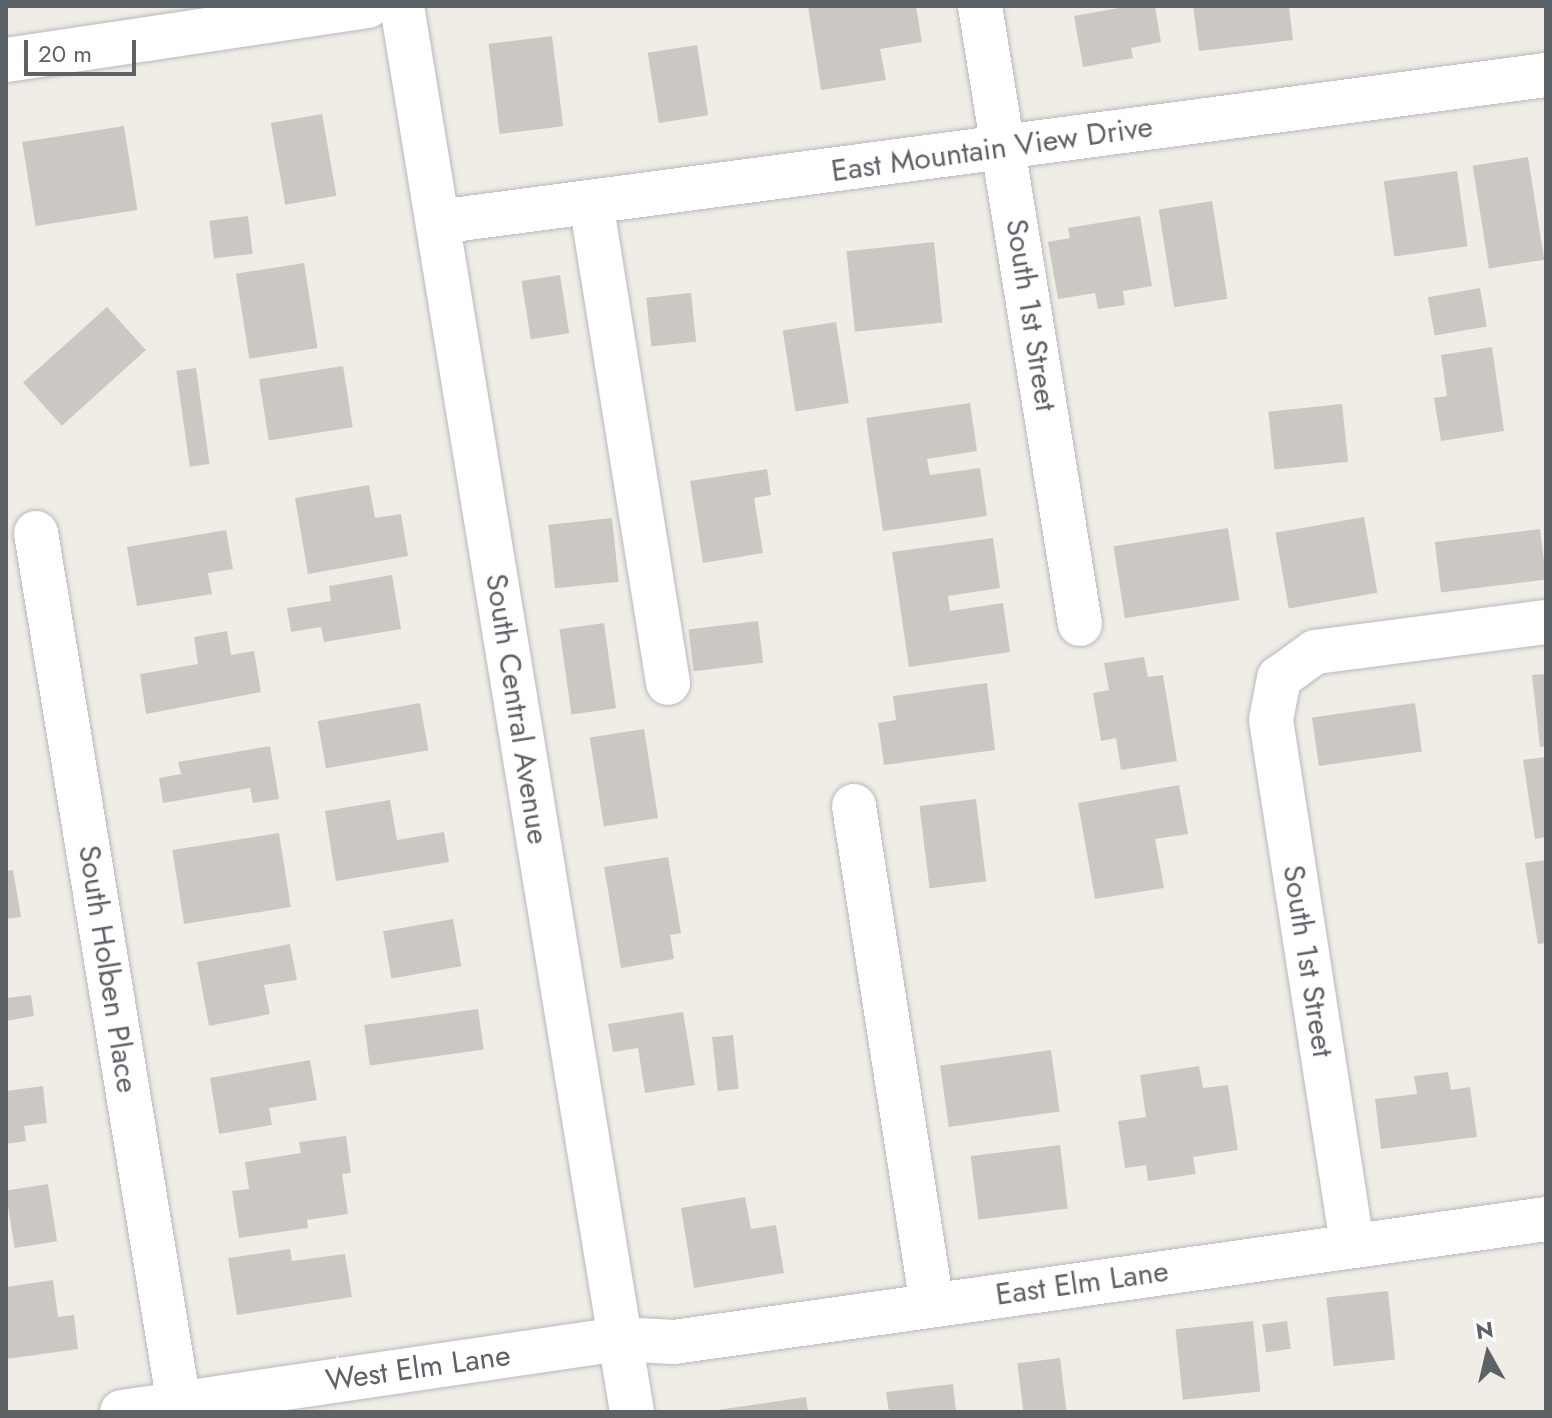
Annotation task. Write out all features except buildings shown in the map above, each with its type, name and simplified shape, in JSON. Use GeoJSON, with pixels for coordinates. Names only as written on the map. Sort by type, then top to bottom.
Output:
{"type":"FeatureCollection","features":[{"type":"Feature","properties":{"kind":"street"},"geometry":{"type":"LineString","coordinates":[[6,60],[368,6]]}},
{"type":"Feature","properties":{"kind":"street","name":"South Central Avenue"},"geometry":{"type":"LineString","coordinates":[[402,6],[632,1412]]}},
{"type":"Feature","properties":{"kind":"street","name":"South 1st Street"},"geometry":{"type":"LineString","coordinates":[[980,6],[1080,624]]}},
{"type":"Feature","properties":{"kind":"street","name":"East Mountain View Drive"},"geometry":{"type":"LineString","coordinates":[[438,222],[1546,75]]}},
{"type":"Feature","properties":{"kind":"street"},"geometry":{"type":"LineString","coordinates":[[591,202],[668,683]]}},
{"type":"Feature","properties":{"kind":"street","name":"South Holben Place"},"geometry":{"type":"LineString","coordinates":[[36,533],[179,1404]]}},
{"type":"Feature","properties":{"kind":"street","name":"South 1st Street"},"geometry":{"type":"LineString","coordinates":[[1352,1244],[1271,720],[1279,678],[1315,652],[1546,622]]}},
{"type":"Feature","properties":{"kind":"street"},"geometry":{"type":"LineString","coordinates":[[854,806],[932,1305]]}},
{"type":"Feature","properties":{"kind":"street","name":"East Elm Lane"},"geometry":{"type":"LineString","coordinates":[[619,1339],[674,1342],[1546,1219]]}},
{"type":"Feature","properties":{"kind":"street","name":"West Elm Lane"},"geometry":{"type":"LineString","coordinates":[[122,1412],[619,1339]]}}]}
